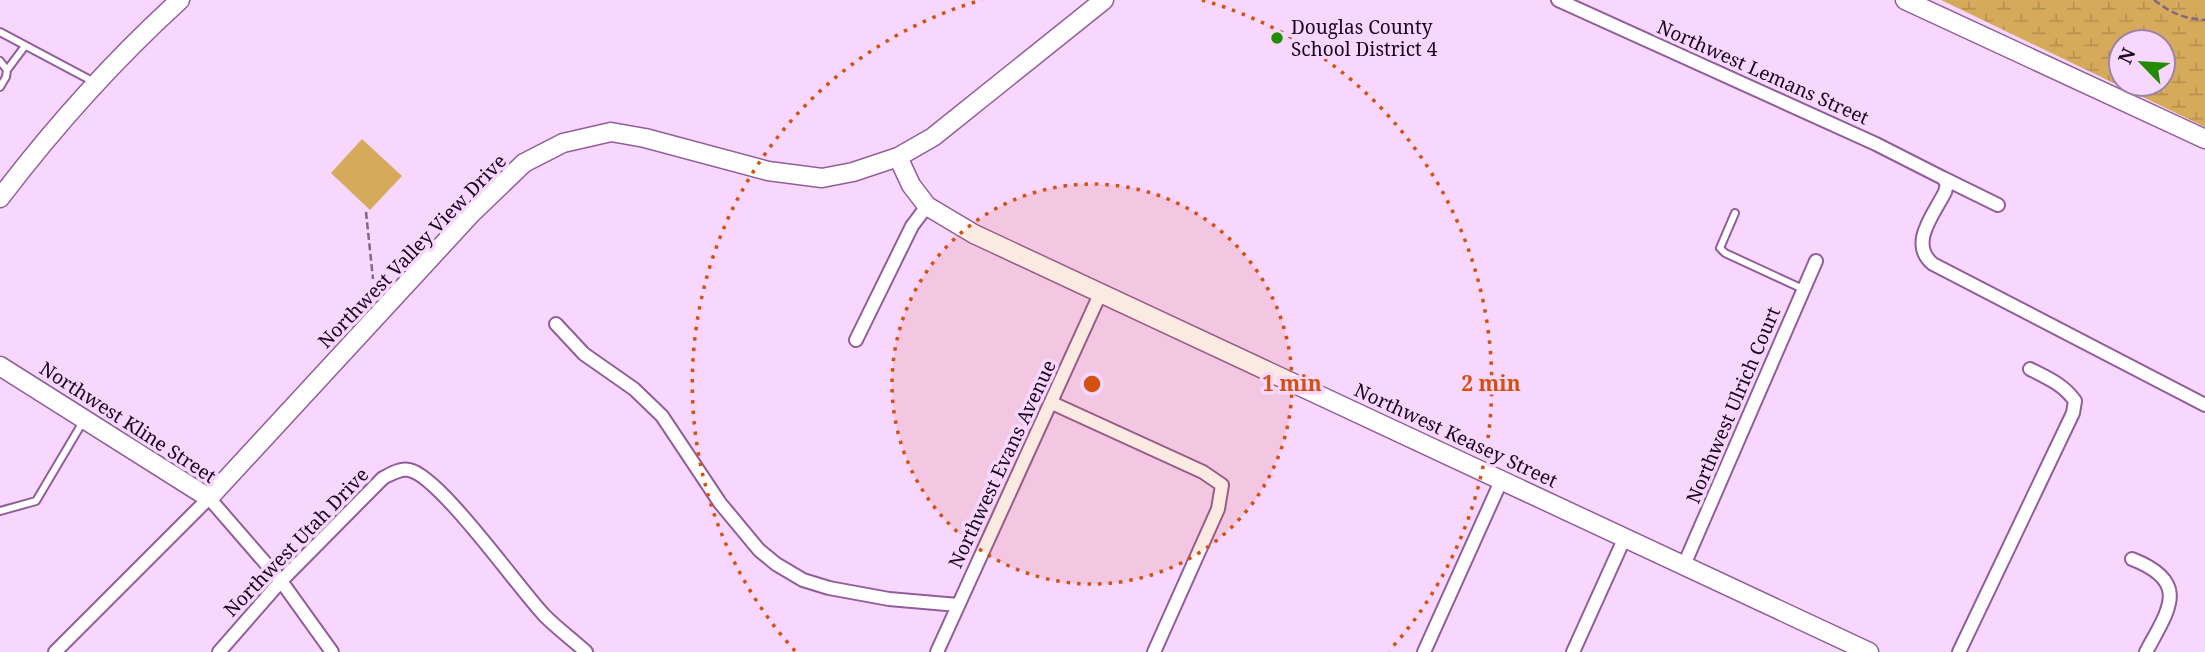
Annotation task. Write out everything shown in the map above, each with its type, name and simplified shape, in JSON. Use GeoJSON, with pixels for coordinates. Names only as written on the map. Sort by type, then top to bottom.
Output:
{"type":"FeatureCollection","features":[{"type":"Feature","properties":{"kind":"street"},"geometry":{"type":"LineString","coordinates":[[0,198],[96,83],[180,0]]}},
{"type":"Feature","properties":{"kind":"street","name":"Northwest Valley View Drive"},"geometry":{"type":"LineString","coordinates":[[55,652],[209,498],[472,213],[524,163],[563,143],[611,132],[645,138],[768,171],[822,178],[853,172],[898,158],[933,137],[1104,0]]}},
{"type":"Feature","properties":{"kind":"street","name":"Northwest Lemans Street"},"geometry":{"type":"LineString","coordinates":[[1558,0],[1876,144],[1998,205]]}},
{"type":"Feature","properties":{"kind":"street"},"geometry":{"type":"LineString","coordinates":[[1905,0],[2205,139]]}},
{"type":"Feature","properties":{"kind":"street","name":"Northwest Keasey Street"},"geometry":{"type":"LineString","coordinates":[[898,158],[911,185],[927,206],[974,234],[1684,565],[1844,647],[1869,652]]}},
{"type":"Feature","properties":{"kind":"street"},"geometry":{"type":"LineString","coordinates":[[1943,177],[1947,184],[1945,192],[1921,241],[1925,257],[1933,264],[2205,405]]}},
{"type":"Feature","properties":{"kind":"street"},"geometry":{"type":"LineString","coordinates":[[856,340],[912,226],[927,206]]}},
{"type":"Feature","properties":{"kind":"street","name":"Northwest Ulrich Court"},"geometry":{"type":"LineString","coordinates":[[1684,565],[1816,261]]}},
{"type":"Feature","properties":{"kind":"street","name":"Northwest Evans Avenue"},"geometry":{"type":"LineString","coordinates":[[937,652],[1101,292]]}},
{"type":"Feature","properties":{"kind":"street"},"geometry":{"type":"LineString","coordinates":[[556,324],[584,354],[634,390],[662,416],[720,503],[759,550],[776,564],[803,580],[829,588],[890,599],[958,605]]}},
{"type":"Feature","properties":{"kind":"street","name":"Northwest Kline Street"},"geometry":{"type":"LineString","coordinates":[[0,366],[209,498],[281,581],[332,652]]}},
{"type":"Feature","properties":{"kind":"street"},"geometry":{"type":"LineString","coordinates":[[1959,652],[2073,413],[2075,401],[2068,391],[2030,369]]}},
{"type":"Feature","properties":{"kind":"street"},"geometry":{"type":"LineString","coordinates":[[1052,403],[1203,472],[1222,485],[1218,509],[1154,652]]}},
{"type":"Feature","properties":{"kind":"street","name":"Northwest Utah Drive"},"geometry":{"type":"LineString","coordinates":[[219,652],[281,581],[383,478],[408,469],[427,480],[458,511],[547,618],[586,652]]}},
{"type":"Feature","properties":{"kind":"street"},"geometry":{"type":"LineString","coordinates":[[1423,652],[1502,479]]}},
{"type":"Feature","properties":{"kind":"street"},"geometry":{"type":"LineString","coordinates":[[1573,652],[1625,537]]}},
{"type":"Feature","properties":{"kind":"street"},"geometry":{"type":"LineString","coordinates":[[2132,559],[2161,573],[2167,581],[2171,595],[2164,618],[2146,652]]}},
{"type":"Feature","properties":{"kind":"lane"},"geometry":{"type":"LineString","coordinates":[[0,32],[96,83]]}},
{"type":"Feature","properties":{"kind":"lane"},"geometry":{"type":"LineString","coordinates":[[0,87],[7,70],[26,46]]}},
{"type":"Feature","properties":{"kind":"lane"},"geometry":{"type":"LineString","coordinates":[[0,61],[7,70]]}},
{"type":"Feature","properties":{"kind":"lane"},"geometry":{"type":"LineString","coordinates":[[1735,213],[1720,248],[1725,253],[1804,289]]}},
{"type":"Feature","properties":{"kind":"lane"},"geometry":{"type":"LineString","coordinates":[[0,511],[36,500],[85,419]]}},
{"type":"Feature","properties":{"kind":"path"},"geometry":{"type":"LineString","coordinates":[[2154,0],[2169,12],[2184,18],[2205,20]]}},
{"type":"Feature","properties":{"kind":"path"},"geometry":{"type":"LineString","coordinates":[[366,212],[373,279]]}},
{"type":"Feature","properties":{"kind":"green space"},"geometry":{"type":"Polygon","coordinates":[[[1941,0],[2205,0],[2205,127],[2145,98],[2177,98],[2177,28],[2107,28],[2107,80],[1941,0]]]}},
{"type":"Feature","properties":{"kind":"green space"},"geometry":{"type":"Polygon","coordinates":[[[362,139],[402,176],[370,210],[331,173],[362,139]]]}},
{"type":"Feature","properties":{"kind":"place","name":"Douglas County School District 4"},"geometry":{"type":"Point","coordinates":[1277,38]}}]}
